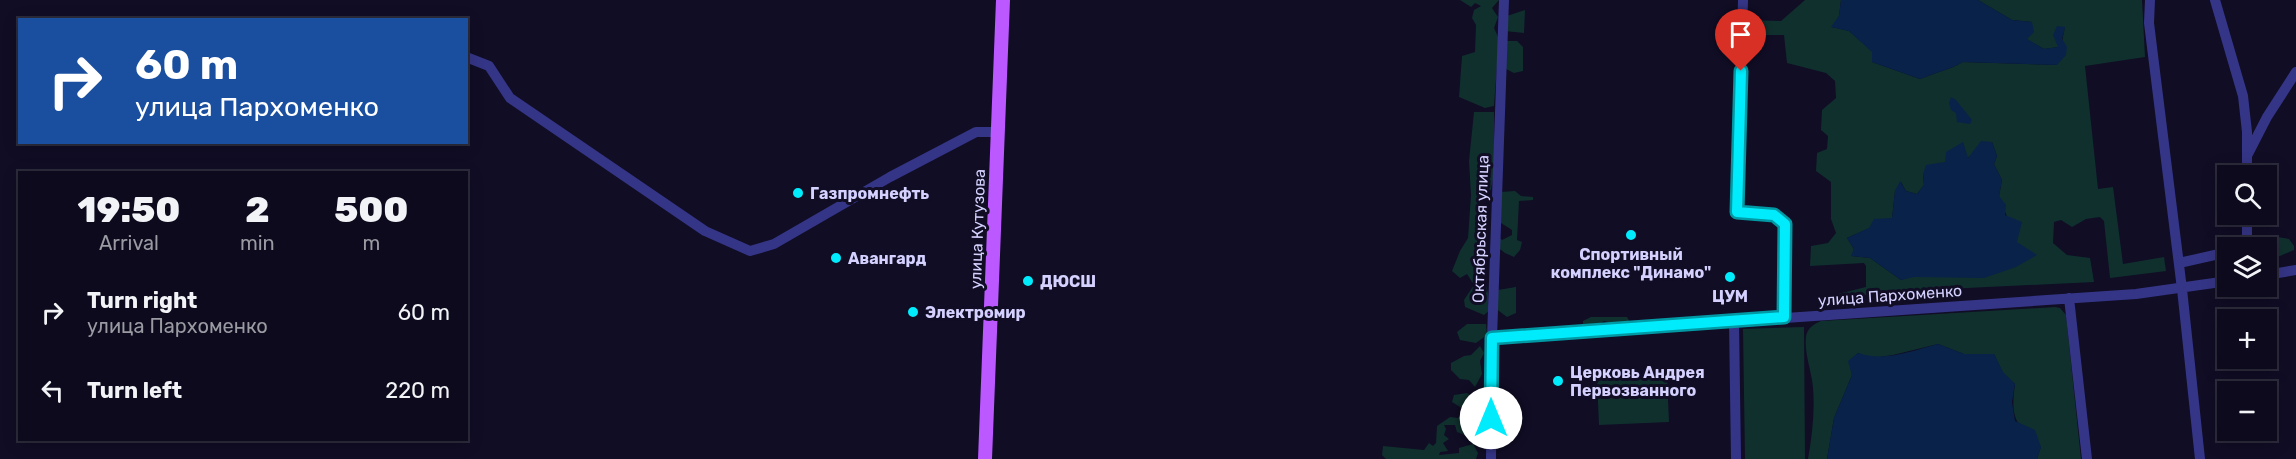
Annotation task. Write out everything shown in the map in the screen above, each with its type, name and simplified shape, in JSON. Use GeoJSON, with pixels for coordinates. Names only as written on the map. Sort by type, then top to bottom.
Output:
{"type":"FeatureCollection","features":[{"type":"Feature","properties":{"kind":"main road","name":"улица Кутузова"},"geometry":{"type":"LineString","coordinates":[[985,459],[1003,0]]}},
{"type":"Feature","properties":{"kind":"street","name":"Октябрьская улица"},"geometry":{"type":"LineString","coordinates":[[1491,459],[1492,338],[1504,0]]}},
{"type":"Feature","properties":{"kind":"street"},"geometry":{"type":"LineString","coordinates":[[1743,0],[1737,212],[1774,215],[1785,224],[1784,317]]}},
{"type":"Feature","properties":{"kind":"street"},"geometry":{"type":"LineString","coordinates":[[2150,0],[2149,23],[2182,289],[2199,459]]}},
{"type":"Feature","properties":{"kind":"street"},"geometry":{"type":"LineString","coordinates":[[2215,0],[2243,96],[2247,165]]}},
{"type":"Feature","properties":{"kind":"street"},"geometry":{"type":"LineString","coordinates":[[468,58],[489,66],[510,98],[520,105],[705,231],[750,251],[774,244],[890,177],[976,132],[998,132]]}},
{"type":"Feature","properties":{"kind":"street"},"geometry":{"type":"LineString","coordinates":[[2247,157],[2267,117],[2296,72]]}},
{"type":"Feature","properties":{"kind":"street"},"geometry":{"type":"LineString","coordinates":[[2179,263],[2217,254]]}},
{"type":"Feature","properties":{"kind":"street"},"geometry":{"type":"LineString","coordinates":[[2277,273],[2296,270]]}},
{"type":"Feature","properties":{"kind":"street","name":"улица Пархоменко"},"geometry":{"type":"LineString","coordinates":[[1492,338],[2069,298],[2182,289],[2217,283]]}},
{"type":"Feature","properties":{"kind":"street"},"geometry":{"type":"LineString","coordinates":[[2069,298],[2087,459]]}},
{"type":"Feature","properties":{"kind":"street"},"geometry":{"type":"LineString","coordinates":[[1734,321],[1736,459]]}},
{"type":"Feature","properties":{"kind":"green space"},"geometry":{"type":"Polygon","coordinates":[[[1460,0],[1499,0],[1492,8],[1498,17],[1494,28],[1499,39],[1494,106],[1485,108],[1459,97],[1462,56],[1475,52],[1476,25],[1472,18],[1474,10],[1481,6],[1475,3],[1471,7],[1460,0]]]}},
{"type":"Feature","properties":{"kind":"green space"},"geometry":{"type":"Polygon","coordinates":[[[1805,0],[1841,0],[1839,16],[1832,27],[1849,31],[1873,52],[1872,62],[1920,79],[1963,62],[2057,65],[2065,27],[2059,47],[2044,49],[2026,39],[2032,22],[2012,20],[1978,0],[2142,0],[2145,57],[2085,66],[2098,189],[2113,187],[2123,264],[2164,257],[2166,271],[2110,278],[2104,221],[2100,217],[2086,219],[2072,227],[2061,220],[2054,222],[2053,243],[2067,255],[2090,258],[2094,282],[1905,291],[1814,300],[1866,287],[1866,266],[1864,263],[1810,266],[1811,246],[1828,243],[1836,233],[1831,219],[1831,182],[1816,171],[1817,153],[1827,149],[1828,136],[1821,130],[1822,110],[1836,98],[1835,81],[1826,73],[1787,63],[1784,35],[1748,35],[1747,20],[1781,21],[1805,0]],[[1992,142],[1967,158],[1963,143],[1945,162],[1923,174],[1924,185],[1917,194],[1906,191],[1901,182],[1895,191],[1892,218],[1847,238],[1854,249],[1852,256],[1870,258],[1901,280],[2017,242],[1999,196],[2002,180],[1994,164],[1997,156],[1992,142]]]}},
{"type":"Feature","properties":{"kind":"green space"},"geometry":{"type":"Polygon","coordinates":[[[1525,10],[1524,33],[1505,31],[1504,17],[1525,10]]]}},
{"type":"Feature","properties":{"kind":"green space"},"geometry":{"type":"Polygon","coordinates":[[[1507,41],[1517,41],[1523,47],[1523,71],[1514,73],[1504,68],[1507,41]]]}},
{"type":"Feature","properties":{"kind":"green space"},"geometry":{"type":"Polygon","coordinates":[[[1474,112],[1494,112],[1494,174],[1491,189],[1479,207],[1486,215],[1487,257],[1482,270],[1488,293],[1489,311],[1484,315],[1465,307],[1464,300],[1474,285],[1467,274],[1460,278],[1452,271],[1468,238],[1471,195],[1469,161],[1474,112]]]}},
{"type":"Feature","properties":{"kind":"green space"},"geometry":{"type":"Polygon","coordinates":[[[1515,191],[1521,196],[1533,197],[1533,200],[1519,201],[1517,240],[1522,242],[1520,250],[1514,257],[1496,246],[1496,234],[1502,240],[1512,235],[1512,230],[1501,223],[1500,192],[1515,191]]]}},
{"type":"Feature","properties":{"kind":"green space"},"geometry":{"type":"Polygon","coordinates":[[[2277,238],[2289,239],[2294,250],[2277,256],[2277,238]]]}},
{"type":"Feature","properties":{"kind":"green space"},"geometry":{"type":"Polygon","coordinates":[[[1516,287],[1516,313],[1507,317],[1495,308],[1498,290],[1516,287]]]}},
{"type":"Feature","properties":{"kind":"green space"},"geometry":{"type":"Polygon","coordinates":[[[2060,308],[2066,315],[2081,459],[2037,459],[2041,447],[2020,426],[2013,406],[2015,384],[2003,373],[1994,354],[1964,354],[1938,344],[1871,358],[1858,353],[1849,361],[1852,375],[1834,418],[1827,459],[1808,459],[1814,397],[1806,337],[1809,329],[1816,324],[1821,321],[2060,308]]]}},
{"type":"Feature","properties":{"kind":"green space"},"geometry":{"type":"Polygon","coordinates":[[[1591,317],[1627,317],[1630,322],[1624,326],[1604,321],[1594,327],[1583,325],[1583,321],[1591,317]]]}},
{"type":"Feature","properties":{"kind":"green space"},"geometry":{"type":"Polygon","coordinates":[[[1467,324],[1486,324],[1487,335],[1476,343],[1460,340],[1457,332],[1467,324]]]}},
{"type":"Feature","properties":{"kind":"green space"},"geometry":{"type":"Polygon","coordinates":[[[1804,327],[1805,459],[1745,459],[1743,329],[1804,327]]]}},
{"type":"Feature","properties":{"kind":"green space"},"geometry":{"type":"Polygon","coordinates":[[[1480,346],[1484,353],[1480,361],[1482,374],[1475,387],[1469,380],[1460,379],[1451,370],[1451,363],[1471,355],[1480,346]]]}},
{"type":"Feature","properties":{"kind":"green space"},"geometry":{"type":"Polygon","coordinates":[[[1667,377],[1669,422],[1599,425],[1597,380],[1667,377]]]}},
{"type":"Feature","properties":{"kind":"green space"},"geometry":{"type":"Polygon","coordinates":[[[1467,393],[1480,396],[1480,406],[1472,406],[1468,412],[1452,402],[1454,395],[1467,393]]]}},
{"type":"Feature","properties":{"kind":"green space"},"geometry":{"type":"Polygon","coordinates":[[[1462,414],[1472,418],[1471,422],[1476,428],[1477,436],[1473,438],[1457,432],[1455,425],[1444,425],[1446,429],[1444,435],[1449,439],[1443,443],[1448,451],[1440,452],[1439,455],[1459,453],[1459,448],[1473,444],[1478,453],[1476,459],[1386,459],[1382,455],[1383,446],[1424,450],[1429,443],[1433,446],[1436,443],[1437,426],[1450,417],[1458,418],[1462,414]]]}},
{"type":"Feature","properties":{"kind":"water"},"geometry":{"type":"Polygon","coordinates":[[[1841,0],[1978,0],[2012,20],[2032,22],[2034,32],[2027,39],[2044,49],[2058,47],[2053,35],[2057,26],[2065,27],[2062,39],[2067,47],[2066,55],[2057,65],[1963,62],[1920,79],[1872,62],[1872,52],[1849,31],[1831,27],[1839,16],[1841,0]]]}},
{"type":"Feature","properties":{"kind":"water"},"geometry":{"type":"Polygon","coordinates":[[[1951,97],[1972,120],[1970,124],[1957,122],[1956,113],[1951,110],[1949,103],[1951,97]]]}},
{"type":"Feature","properties":{"kind":"water"},"geometry":{"type":"Polygon","coordinates":[[[1981,141],[1992,142],[1997,156],[1994,164],[2002,180],[1999,196],[2006,205],[2005,215],[2022,222],[2017,242],[2037,255],[2016,267],[1984,278],[1914,277],[1901,280],[1870,258],[1851,256],[1854,249],[1847,238],[1869,228],[1874,219],[1892,218],[1895,191],[1900,181],[1906,191],[1917,194],[1924,185],[1923,174],[1926,165],[1945,162],[1946,152],[1963,142],[1968,158],[1981,141]]]}},
{"type":"Feature","properties":{"kind":"water"},"geometry":{"type":"Polygon","coordinates":[[[1938,344],[1964,354],[1994,354],[2003,372],[2015,384],[2012,402],[2015,421],[2035,430],[2041,447],[2037,459],[1827,459],[1834,418],[1852,375],[1848,361],[1858,353],[1888,356],[1938,344]]]}},
{"type":"Feature","properties":{"kind":"place","name":"Газпромнефть"},"geometry":{"type":"Point","coordinates":[798,193]}},
{"type":"Feature","properties":{"kind":"place","name":"Спортивный комплекс \"Динамо\""},"geometry":{"type":"Point","coordinates":[1631,235]}},
{"type":"Feature","properties":{"kind":"place","name":"Авангард"},"geometry":{"type":"Point","coordinates":[836,258]}},
{"type":"Feature","properties":{"kind":"place","name":"ЦУМ"},"geometry":{"type":"Point","coordinates":[1730,277]}},
{"type":"Feature","properties":{"kind":"place","name":"ДЮСШ"},"geometry":{"type":"Point","coordinates":[1028,281]}},
{"type":"Feature","properties":{"kind":"place","name":"Электромир"},"geometry":{"type":"Point","coordinates":[913,312]}},
{"type":"Feature","properties":{"kind":"place","name":"Церковь Андрея Первозванного"},"geometry":{"type":"Point","coordinates":[1558,381]}},
{"type":"Feature","properties":{"kind":"route"},"geometry":{"type":"LineString","coordinates":[[1491,418],[1492,338],[1784,317],[1785,224],[1782,219],[1774,215],[1737,212],[1741,71]]}}]}
